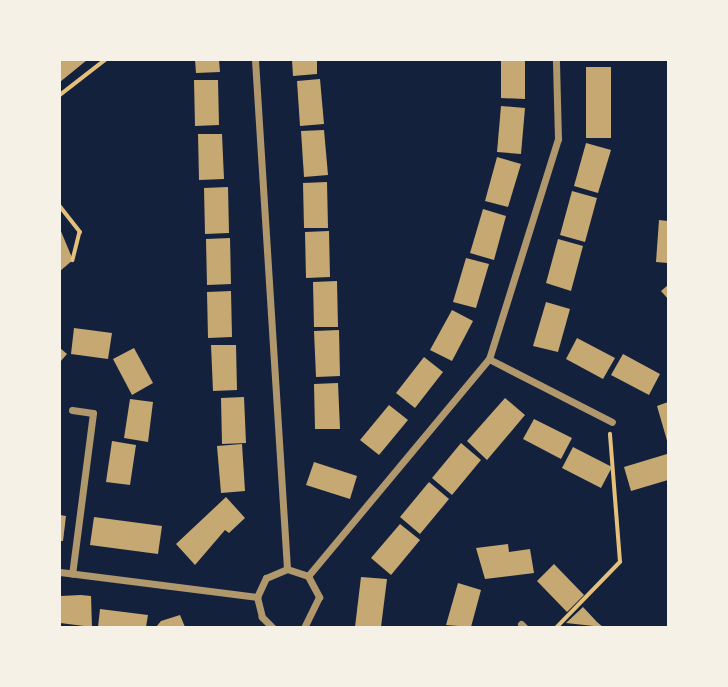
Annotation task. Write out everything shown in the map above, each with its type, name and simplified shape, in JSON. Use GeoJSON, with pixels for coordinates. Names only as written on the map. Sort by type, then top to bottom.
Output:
{"type":"FeatureCollection","features":[{"type":"Feature","properties":{"kind":"street"},"geometry":{"type":"LineString","coordinates":[[255,60],[287,569]]}},
{"type":"Feature","properties":{"kind":"street"},"geometry":{"type":"LineString","coordinates":[[308,576],[489,359],[558,139],[556,60]]}},
{"type":"Feature","properties":{"kind":"street"},"geometry":{"type":"LineString","coordinates":[[489,359],[612,422]]}},
{"type":"Feature","properties":{"kind":"street"},"geometry":{"type":"LineString","coordinates":[[72,410],[93,412],[72,574]]}},
{"type":"Feature","properties":{"kind":"street"},"geometry":{"type":"LineString","coordinates":[[269,627],[257,597],[267,578],[287,569],[308,576]]}},
{"type":"Feature","properties":{"kind":"street"},"geometry":{"type":"LineString","coordinates":[[60,572],[257,597]]}},
{"type":"Feature","properties":{"kind":"street"},"geometry":{"type":"LineString","coordinates":[[304,628],[318,610],[308,576]]}},
{"type":"Feature","properties":{"kind":"path"},"geometry":{"type":"LineString","coordinates":[[60,95],[105,60]]}},
{"type":"Feature","properties":{"kind":"path"},"geometry":{"type":"LineString","coordinates":[[60,206],[80,232],[73,260]]}},
{"type":"Feature","properties":{"kind":"path"},"geometry":{"type":"LineString","coordinates":[[556,628],[620,562],[610,432]]}},
{"type":"Feature","properties":{"kind":"building"},"geometry":{"type":"Polygon","coordinates":[[[60,60],[87,60],[60,82],[60,60]]]}},
{"type":"Feature","properties":{"kind":"building"},"geometry":{"type":"Polygon","coordinates":[[[195,60],[219,60],[220,72],[196,73],[195,60]]]}},
{"type":"Feature","properties":{"kind":"building"},"geometry":{"type":"Polygon","coordinates":[[[292,60],[317,60],[317,74],[293,76],[292,60]]]}},
{"type":"Feature","properties":{"kind":"building"},"geometry":{"type":"Polygon","coordinates":[[[501,60],[525,60],[525,99],[501,98],[501,60]]]}},
{"type":"Feature","properties":{"kind":"building"},"geometry":{"type":"Polygon","coordinates":[[[586,67],[611,67],[611,138],[586,138],[586,67]]]}},
{"type":"Feature","properties":{"kind":"building"},"geometry":{"type":"Polygon","coordinates":[[[320,79],[324,124],[300,126],[297,81],[320,79]]]}},
{"type":"Feature","properties":{"kind":"building"},"geometry":{"type":"Polygon","coordinates":[[[194,80],[218,80],[219,125],[195,126],[194,80]]]}},
{"type":"Feature","properties":{"kind":"building"},"geometry":{"type":"Polygon","coordinates":[[[501,106],[525,108],[521,154],[497,152],[501,106]]]}},
{"type":"Feature","properties":{"kind":"building"},"geometry":{"type":"Polygon","coordinates":[[[324,130],[328,175],[304,177],[301,131],[324,130]]]}},
{"type":"Feature","properties":{"kind":"building"},"geometry":{"type":"Polygon","coordinates":[[[198,134],[222,134],[224,179],[199,180],[198,134]]]}},
{"type":"Feature","properties":{"kind":"building"},"geometry":{"type":"Polygon","coordinates":[[[586,143],[611,150],[598,193],[574,186],[586,143]]]}},
{"type":"Feature","properties":{"kind":"building"},"geometry":{"type":"Polygon","coordinates":[[[497,157],[521,164],[508,207],[485,201],[497,157]]]}},
{"type":"Feature","properties":{"kind":"building"},"geometry":{"type":"Polygon","coordinates":[[[327,182],[328,228],[304,228],[303,183],[327,182]]]}},
{"type":"Feature","properties":{"kind":"building"},"geometry":{"type":"Polygon","coordinates":[[[228,187],[229,233],[205,234],[204,188],[228,187]]]}},
{"type":"Feature","properties":{"kind":"building"},"geometry":{"type":"Polygon","coordinates":[[[572,191],[597,198],[585,242],[560,235],[572,191]]]}},
{"type":"Feature","properties":{"kind":"building"},"geometry":{"type":"Polygon","coordinates":[[[483,209],[506,216],[494,260],[470,253],[483,209]]]}},
{"type":"Feature","properties":{"kind":"building"},"geometry":{"type":"Polygon","coordinates":[[[659,220],[668,221],[668,263],[656,262],[659,220]]]}},
{"type":"Feature","properties":{"kind":"building"},"geometry":{"type":"Polygon","coordinates":[[[60,229],[73,260],[60,271],[60,229]]]}},
{"type":"Feature","properties":{"kind":"building"},"geometry":{"type":"Polygon","coordinates":[[[329,231],[330,277],[306,278],[305,232],[329,231]]]}},
{"type":"Feature","properties":{"kind":"building"},"geometry":{"type":"Polygon","coordinates":[[[230,238],[231,284],[207,285],[206,239],[230,238]]]}},
{"type":"Feature","properties":{"kind":"building"},"geometry":{"type":"Polygon","coordinates":[[[558,239],[583,246],[571,291],[546,283],[558,239]]]}},
{"type":"Feature","properties":{"kind":"building"},"geometry":{"type":"Polygon","coordinates":[[[466,258],[489,264],[476,308],[453,302],[466,258]]]}},
{"type":"Feature","properties":{"kind":"building"},"geometry":{"type":"Polygon","coordinates":[[[337,281],[338,327],[314,327],[313,282],[337,281]]]}},
{"type":"Feature","properties":{"kind":"building"},"geometry":{"type":"Polygon","coordinates":[[[668,285],[668,299],[661,291],[668,285]]]}},
{"type":"Feature","properties":{"kind":"building"},"geometry":{"type":"Polygon","coordinates":[[[231,291],[232,337],[208,338],[207,292],[231,291]]]}},
{"type":"Feature","properties":{"kind":"building"},"geometry":{"type":"Polygon","coordinates":[[[546,302],[570,309],[558,352],[533,346],[546,302]]]}},
{"type":"Feature","properties":{"kind":"building"},"geometry":{"type":"Polygon","coordinates":[[[452,310],[473,321],[452,361],[430,350],[452,310]]]}},
{"type":"Feature","properties":{"kind":"building"},"geometry":{"type":"Polygon","coordinates":[[[74,328],[112,333],[108,359],[71,354],[74,328]]]}},
{"type":"Feature","properties":{"kind":"building"},"geometry":{"type":"Polygon","coordinates":[[[339,330],[340,376],[316,377],[314,331],[339,330]]]}},
{"type":"Feature","properties":{"kind":"building"},"geometry":{"type":"Polygon","coordinates":[[[577,338],[615,358],[603,379],[566,359],[577,338]]]}},
{"type":"Feature","properties":{"kind":"building"},"geometry":{"type":"Polygon","coordinates":[[[211,345],[236,345],[237,390],[213,391],[211,345]]]}},
{"type":"Feature","properties":{"kind":"building"},"geometry":{"type":"Polygon","coordinates":[[[60,348],[67,354],[60,362],[60,348]]]}},
{"type":"Feature","properties":{"kind":"building"},"geometry":{"type":"Polygon","coordinates":[[[134,348],[153,383],[132,395],[113,359],[134,348]]]}},
{"type":"Feature","properties":{"kind":"building"},"geometry":{"type":"Polygon","coordinates":[[[623,354],[660,374],[649,395],[611,375],[623,354]]]}},
{"type":"Feature","properties":{"kind":"building"},"geometry":{"type":"Polygon","coordinates":[[[424,357],[443,372],[415,408],[396,393],[424,357]]]}},
{"type":"Feature","properties":{"kind":"building"},"geometry":{"type":"Polygon","coordinates":[[[338,383],[340,429],[315,429],[314,384],[338,383]]]}},
{"type":"Feature","properties":{"kind":"building"},"geometry":{"type":"Polygon","coordinates":[[[244,397],[246,443],[222,444],[221,398],[244,397]]]}},
{"type":"Feature","properties":{"kind":"building"},"geometry":{"type":"Polygon","coordinates":[[[505,398],[525,415],[487,460],[467,441],[505,398]]]}},
{"type":"Feature","properties":{"kind":"building"},"geometry":{"type":"Polygon","coordinates":[[[130,399],[153,402],[148,442],[124,438],[130,399]]]}},
{"type":"Feature","properties":{"kind":"building"},"geometry":{"type":"Polygon","coordinates":[[[668,402],[668,444],[657,406],[668,402]]]}},
{"type":"Feature","properties":{"kind":"building"},"geometry":{"type":"Polygon","coordinates":[[[389,405],[408,420],[379,455],[360,440],[389,405]]]}},
{"type":"Feature","properties":{"kind":"building"},"geometry":{"type":"Polygon","coordinates":[[[534,419],[572,438],[561,459],[523,439],[534,419]]]}},
{"type":"Feature","properties":{"kind":"building"},"geometry":{"type":"Polygon","coordinates":[[[112,441],[136,445],[130,485],[106,482],[112,441]]]}},
{"type":"Feature","properties":{"kind":"building"},"geometry":{"type":"Polygon","coordinates":[[[461,443],[481,460],[452,495],[432,478],[461,443]]]}},
{"type":"Feature","properties":{"kind":"building"},"geometry":{"type":"Polygon","coordinates":[[[242,444],[245,491],[221,493],[217,446],[242,444]]]}},
{"type":"Feature","properties":{"kind":"building"},"geometry":{"type":"Polygon","coordinates":[[[573,447],[612,467],[601,488],[562,468],[573,447]]]}},
{"type":"Feature","properties":{"kind":"building"},"geometry":{"type":"Polygon","coordinates":[[[667,454],[668,480],[631,491],[624,467],[667,454]]]}},
{"type":"Feature","properties":{"kind":"building"},"geometry":{"type":"Polygon","coordinates":[[[314,462],[357,476],[350,499],[306,485],[314,462]]]}},
{"type":"Feature","properties":{"kind":"building"},"geometry":{"type":"Polygon","coordinates":[[[429,482],[449,499],[420,534],[400,517],[429,482]]]}},
{"type":"Feature","properties":{"kind":"building"},"geometry":{"type":"Polygon","coordinates":[[[226,497],[245,518],[229,533],[225,530],[195,565],[176,544],[226,497]]]}},
{"type":"Feature","properties":{"kind":"building"},"geometry":{"type":"Polygon","coordinates":[[[60,515],[66,516],[63,541],[60,541],[60,515]]]}},
{"type":"Feature","properties":{"kind":"building"},"geometry":{"type":"Polygon","coordinates":[[[94,517],[162,526],[158,554],[90,545],[94,517]]]}},
{"type":"Feature","properties":{"kind":"building"},"geometry":{"type":"Polygon","coordinates":[[[400,524],[420,540],[391,575],[371,558],[400,524]]]}},
{"type":"Feature","properties":{"kind":"building"},"geometry":{"type":"Polygon","coordinates":[[[508,544],[509,552],[530,549],[534,573],[485,579],[476,548],[508,544]]]}},
{"type":"Feature","properties":{"kind":"building"},"geometry":{"type":"Polygon","coordinates":[[[554,564],[584,595],[567,612],[537,581],[554,564]]]}},
{"type":"Feature","properties":{"kind":"building"},"geometry":{"type":"Polygon","coordinates":[[[361,577],[387,579],[381,627],[355,627],[361,577]]]}},
{"type":"Feature","properties":{"kind":"building"},"geometry":{"type":"Polygon","coordinates":[[[458,583],[481,590],[471,627],[446,625],[458,583]]]}},
{"type":"Feature","properties":{"kind":"building"},"geometry":{"type":"Polygon","coordinates":[[[60,596],[91,596],[92,627],[60,623],[60,596]]]}},
{"type":"Feature","properties":{"kind":"building"},"geometry":{"type":"Polygon","coordinates":[[[583,607],[597,622],[603,627],[566,623],[583,607]]]}},
{"type":"Feature","properties":{"kind":"building"},"geometry":{"type":"Polygon","coordinates":[[[100,609],[148,615],[146,627],[98,627],[100,609]]]}},
{"type":"Feature","properties":{"kind":"building"},"geometry":{"type":"Polygon","coordinates":[[[180,615],[185,627],[156,627],[161,621],[180,615]]]}}]}
